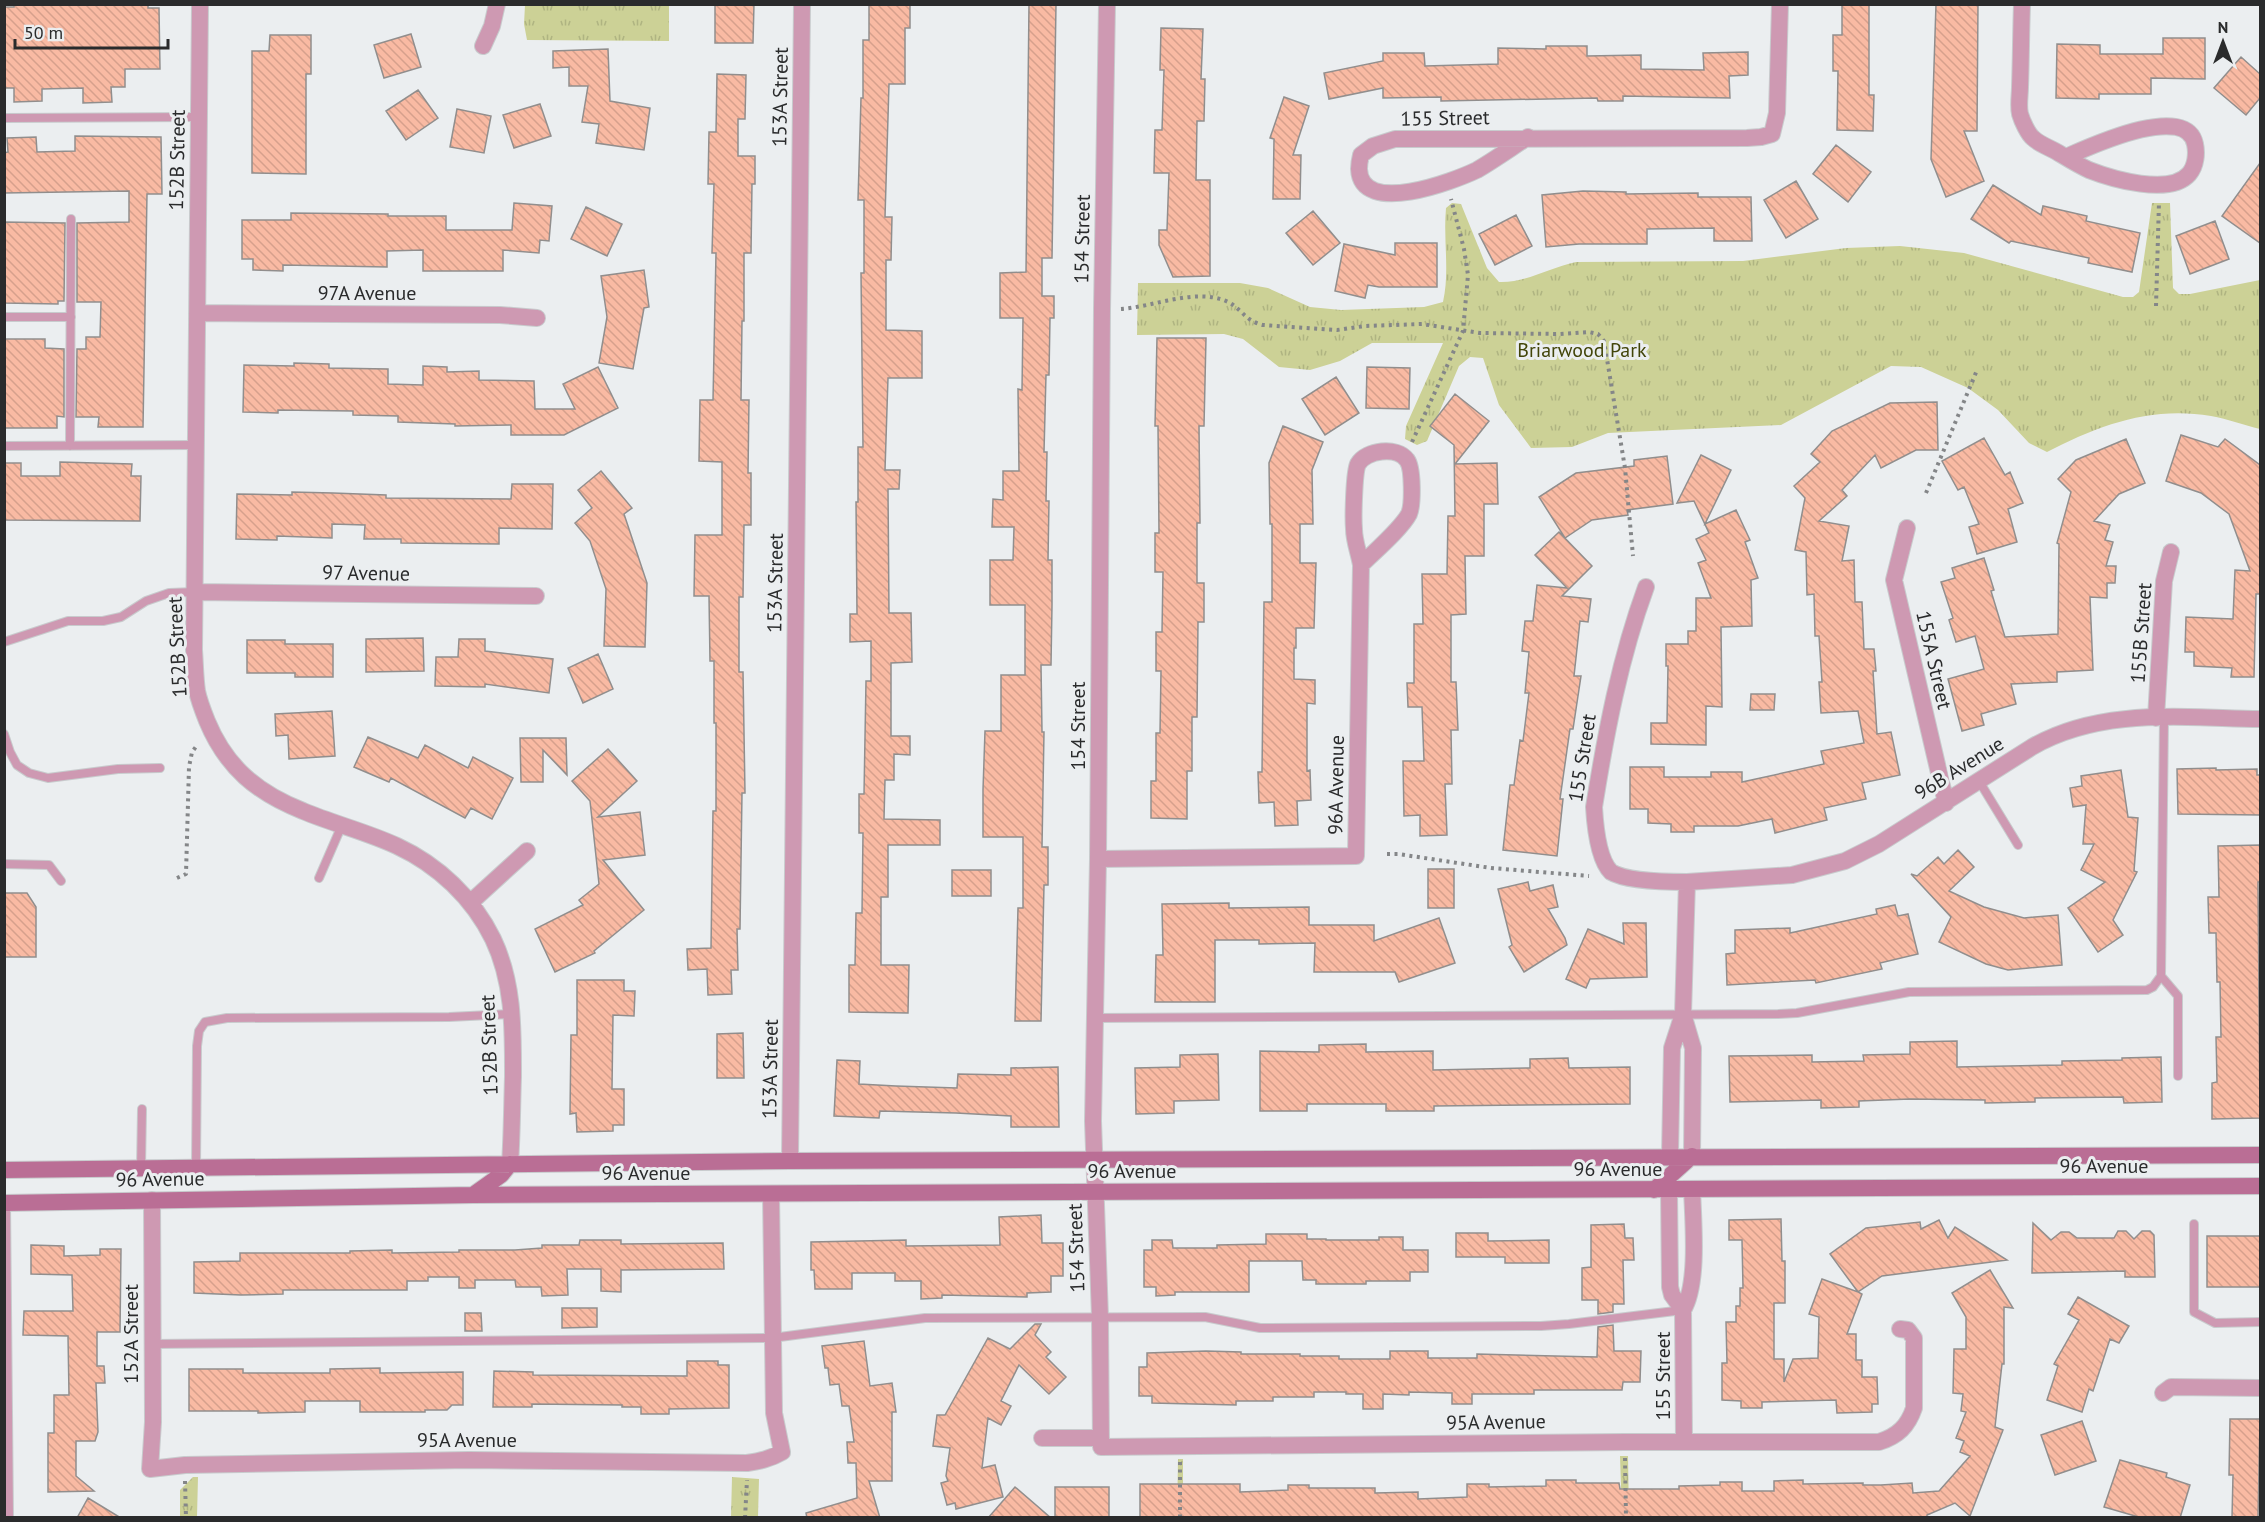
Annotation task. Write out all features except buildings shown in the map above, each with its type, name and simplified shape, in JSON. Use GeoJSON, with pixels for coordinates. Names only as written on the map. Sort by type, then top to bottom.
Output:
{"type":"FeatureCollection","features":[{"type":"Feature","properties":{"kind":"main road","name":"96 Avenue"},"geometry":{"type":"LineString","coordinates":[[4,1170],[790,1161],[2260,1155]]}},
{"type":"Feature","properties":{"kind":"main road"},"geometry":{"type":"LineString","coordinates":[[1662,1190],[1692,1156]]}},
{"type":"Feature","properties":{"kind":"main road"},"geometry":{"type":"LineString","coordinates":[[473,1194],[506,1171],[510,1164]]}},
{"type":"Feature","properties":{"kind":"main road","name":"96 Avenue"},"geometry":{"type":"LineString","coordinates":[[5,1203],[473,1194],[2260,1186]]}},
{"type":"Feature","properties":{"kind":"street","name":"152B Street"},"geometry":{"type":"LineString","coordinates":[[200,4],[194,650],[197,692],[211,732],[222,753],[240,772],[266,793],[303,811],[396,845],[442,875],[471,902],[493,938],[500,956],[506,974],[512,1014],[510,1164]]}},
{"type":"Feature","properties":{"kind":"street"},"geometry":{"type":"LineString","coordinates":[[483,46],[492,26],[497,4]]}},
{"type":"Feature","properties":{"kind":"street","name":"153A Street"},"geometry":{"type":"LineString","coordinates":[[790,1161],[802,4]]}},
{"type":"Feature","properties":{"kind":"street","name":"154 Street"},"geometry":{"type":"LineString","coordinates":[[1101,1442],[1100,1317],[1094,1161],[1094,1018],[1098,859],[1107,4]]}},
{"type":"Feature","properties":{"kind":"street","name":"155 Street"},"geometry":{"type":"LineString","coordinates":[[1528,137],[1476,170],[1421,190],[1386,194],[1369,188],[1362,180],[1359,170],[1361,155],[1373,146],[1395,139],[1528,137],[1748,138],[1772,134],[1777,113],[1780,4]]}},
{"type":"Feature","properties":{"kind":"street"},"geometry":{"type":"LineString","coordinates":[[2022,4],[2020,113],[2032,137],[2066,157],[2089,170],[2136,184],[2160,185],[2188,176],[2195,159],[2195,146],[2189,134],[2183,130],[2151,127],[2121,134],[2066,157]]}},
{"type":"Feature","properties":{"kind":"street","name":"97A Avenue"},"geometry":{"type":"LineString","coordinates":[[197,313],[500,315],[537,318]]}},
{"type":"Feature","properties":{"kind":"street","name":"96A Avenue"},"geometry":{"type":"LineString","coordinates":[[1098,859],[1356,856],[1361,565],[1354,530],[1356,469],[1363,458],[1372,453],[1384,451],[1400,454],[1405,457],[1411,468],[1410,510],[1403,522],[1361,565]]}},
{"type":"Feature","properties":{"kind":"street","name":"155A Street"},"geometry":{"type":"LineString","coordinates":[[1907,528],[1894,580],[1946,802]]}},
{"type":"Feature","properties":{"kind":"street","name":"155B Street"},"geometry":{"type":"LineString","coordinates":[[2160,718],[2164,581],[2171,552]]}},
{"type":"Feature","properties":{"kind":"street","name":"155 Street"},"geometry":{"type":"LineString","coordinates":[[1646,587],[1631,627],[1612,704],[1594,807],[1595,822],[1604,863],[1607,869],[1614,874],[1665,882],[1687,882]]}},
{"type":"Feature","properties":{"kind":"street","name":"97 Avenue"},"geometry":{"type":"LineString","coordinates":[[195,592],[536,596]]}},
{"type":"Feature","properties":{"kind":"street","name":"96B Avenue"},"geometry":{"type":"LineString","coordinates":[[1687,882],[1792,875],[1830,866],[1863,852],[2032,747],[2062,732],[2103,722],[2160,718],[2260,719]]}},
{"type":"Feature","properties":{"kind":"street"},"geometry":{"type":"LineString","coordinates":[[471,902],[527,851]]}},
{"type":"Feature","properties":{"kind":"street"},"geometry":{"type":"LineString","coordinates":[[1670,1156],[1672,1048],[1683,1014],[1687,882]]}},
{"type":"Feature","properties":{"kind":"street"},"geometry":{"type":"LineString","coordinates":[[1683,1014],[1693,1048],[1692,1156]]}},
{"type":"Feature","properties":{"kind":"street","name":"155 Street"},"geometry":{"type":"LineString","coordinates":[[1684,1442],[1683,1310],[1690,1294],[1692,1276],[1692,1189]]}},
{"type":"Feature","properties":{"kind":"street","name":"155 Street"},"geometry":{"type":"LineString","coordinates":[[1662,1190],[1672,1295],[1683,1310]]}},
{"type":"Feature","properties":{"kind":"street"},"geometry":{"type":"LineString","coordinates":[[771,1194],[772,1338]]}},
{"type":"Feature","properties":{"kind":"street","name":"152A Street"},"geometry":{"type":"LineString","coordinates":[[150,1469],[152,1200]]}},
{"type":"Feature","properties":{"kind":"street","name":"95A Avenue"},"geometry":{"type":"LineString","coordinates":[[1042,1438],[1101,1442],[1868,1443],[1890,1439],[1899,1434],[1914,1408],[1914,1338],[1908,1330],[1900,1329]]}},
{"type":"Feature","properties":{"kind":"street","name":"95A Avenue"},"geometry":{"type":"LineString","coordinates":[[150,1469],[185,1465],[469,1460],[747,1463],[765,1461],[782,1452],[774,1413],[772,1338]]}},
{"type":"Feature","properties":{"kind":"street"},"geometry":{"type":"LineString","coordinates":[[2163,1393],[2171,1387],[2260,1388]]}},
{"type":"Feature","properties":{"kind":"lane"},"geometry":{"type":"LineString","coordinates":[[4,118],[199,117]]}},
{"type":"Feature","properties":{"kind":"lane"},"geometry":{"type":"LineString","coordinates":[[70,446],[71,219]]}},
{"type":"Feature","properties":{"kind":"lane"},"geometry":{"type":"LineString","coordinates":[[4,317],[71,317]]}},
{"type":"Feature","properties":{"kind":"lane"},"geometry":{"type":"LineString","coordinates":[[4,446],[196,445]]}},
{"type":"Feature","properties":{"kind":"lane"},"geometry":{"type":"LineString","coordinates":[[4,642],[68,621],[103,621],[121,617],[169,592],[195,592]]}},
{"type":"Feature","properties":{"kind":"lane"},"geometry":{"type":"LineString","coordinates":[[1094,1018],[1797,1013],[1909,992],[2139,991],[2153,987],[2161,976],[2160,718]]}},
{"type":"Feature","properties":{"kind":"lane"},"geometry":{"type":"LineString","coordinates":[[4,734],[7,752],[17,765],[29,773],[48,778],[118,769],[160,768]]}},
{"type":"Feature","properties":{"kind":"lane"},"geometry":{"type":"LineString","coordinates":[[1979,781],[2018,845]]}},
{"type":"Feature","properties":{"kind":"lane"},"geometry":{"type":"LineString","coordinates":[[319,878],[342,825]]}},
{"type":"Feature","properties":{"kind":"lane"},"geometry":{"type":"LineString","coordinates":[[4,864],[49,865],[61,881]]}},
{"type":"Feature","properties":{"kind":"lane"},"geometry":{"type":"LineString","coordinates":[[2161,976],[2178,996],[2178,1076]]}},
{"type":"Feature","properties":{"kind":"lane"},"geometry":{"type":"LineString","coordinates":[[196,1168],[197,1046],[200,1028],[205,1022],[227,1018],[448,1017],[512,1014]]}},
{"type":"Feature","properties":{"kind":"lane"},"geometry":{"type":"LineString","coordinates":[[141,1168],[142,1109]]}},
{"type":"Feature","properties":{"kind":"lane"},"geometry":{"type":"LineString","coordinates":[[5,1203],[9,1518]]}},
{"type":"Feature","properties":{"kind":"lane"},"geometry":{"type":"LineString","coordinates":[[2194,1224],[2194,1312],[2215,1323],[2260,1322]]}},
{"type":"Feature","properties":{"kind":"lane"},"geometry":{"type":"LineString","coordinates":[[152,1344],[772,1338],[925,1318],[1205,1317],[1260,1328],[1506,1326],[1569,1324],[1683,1310]]}},
{"type":"Feature","properties":{"kind":"path"},"geometry":{"type":"LineString","coordinates":[[2156,306],[2160,194]]}},
{"type":"Feature","properties":{"kind":"path"},"geometry":{"type":"LineString","coordinates":[[1410,448],[1462,331],[1468,275],[1451,196]]}},
{"type":"Feature","properties":{"kind":"path"},"geometry":{"type":"LineString","coordinates":[[1121,309],[1184,298],[1205,298],[1227,302],[1252,322],[1263,325],[1337,330],[1365,326],[1422,324],[1480,333],[1588,332],[1598,334],[1604,341],[1625,468],[1633,556]]}},
{"type":"Feature","properties":{"kind":"path"},"geometry":{"type":"LineString","coordinates":[[1926,493],[1977,370]]}},
{"type":"Feature","properties":{"kind":"path"},"geometry":{"type":"LineString","coordinates":[[177,878],[186,874],[189,767],[192,752],[198,744]]}},
{"type":"Feature","properties":{"kind":"path"},"geometry":{"type":"LineString","coordinates":[[1387,854],[1491,868],[1589,876]]}},
{"type":"Feature","properties":{"kind":"path"},"geometry":{"type":"LineString","coordinates":[[1625,1458],[1626,1518]]}},
{"type":"Feature","properties":{"kind":"path"},"geometry":{"type":"LineString","coordinates":[[1180,1461],[1180,1518]]}},
{"type":"Feature","properties":{"kind":"path"},"geometry":{"type":"LineString","coordinates":[[744,1518],[747,1480]]}},
{"type":"Feature","properties":{"kind":"path"},"geometry":{"type":"LineString","coordinates":[[185,1481],[186,1518]]}},
{"type":"Feature","properties":{"kind":"green space"},"geometry":{"type":"Polygon","coordinates":[[[525,5],[669,5],[669,41],[527,40],[524,24],[525,5]]]}},
{"type":"Feature","properties":{"kind":"green space","name":"Briarwood Park"},"geometry":{"type":"Polygon","coordinates":[[[1452,203],[1461,204],[1487,268],[1499,282],[1528,278],[1576,262],[1743,261],[1846,248],[1900,246],[1964,253],[2123,297],[2133,297],[2139,292],[2152,203],[2170,203],[2173,288],[2179,294],[2190,294],[2260,280],[2260,429],[2211,416],[2167,414],[2146,416],[2106,426],[2047,452],[2029,443],[1998,410],[1968,388],[1921,367],[1891,366],[1781,425],[1608,433],[1572,447],[1531,448],[1499,405],[1483,358],[1470,357],[1459,366],[1427,441],[1417,445],[1405,439],[1406,426],[1443,343],[1372,343],[1340,361],[1310,370],[1279,367],[1243,339],[1224,334],[1137,335],[1138,283],[1240,283],[1268,288],[1310,307],[1341,310],[1424,307],[1443,302],[1446,279],[1446,208],[1452,203]]]}},
{"type":"Feature","properties":{"kind":"green space"},"geometry":{"type":"Polygon","coordinates":[[[1620,1456],[1628,1456],[1629,1517],[1622,1517],[1620,1456]]]}},
{"type":"Feature","properties":{"kind":"green space"},"geometry":{"type":"Polygon","coordinates":[[[1178,1459],[1183,1459],[1183,1517],[1177,1518],[1178,1459]]]}},
{"type":"Feature","properties":{"kind":"green space"},"geometry":{"type":"Polygon","coordinates":[[[193,1477],[198,1477],[197,1517],[180,1517],[180,1490],[193,1477]]]}},
{"type":"Feature","properties":{"kind":"green space"},"geometry":{"type":"Polygon","coordinates":[[[732,1477],[759,1479],[758,1517],[731,1517],[732,1477]]]}}]}
